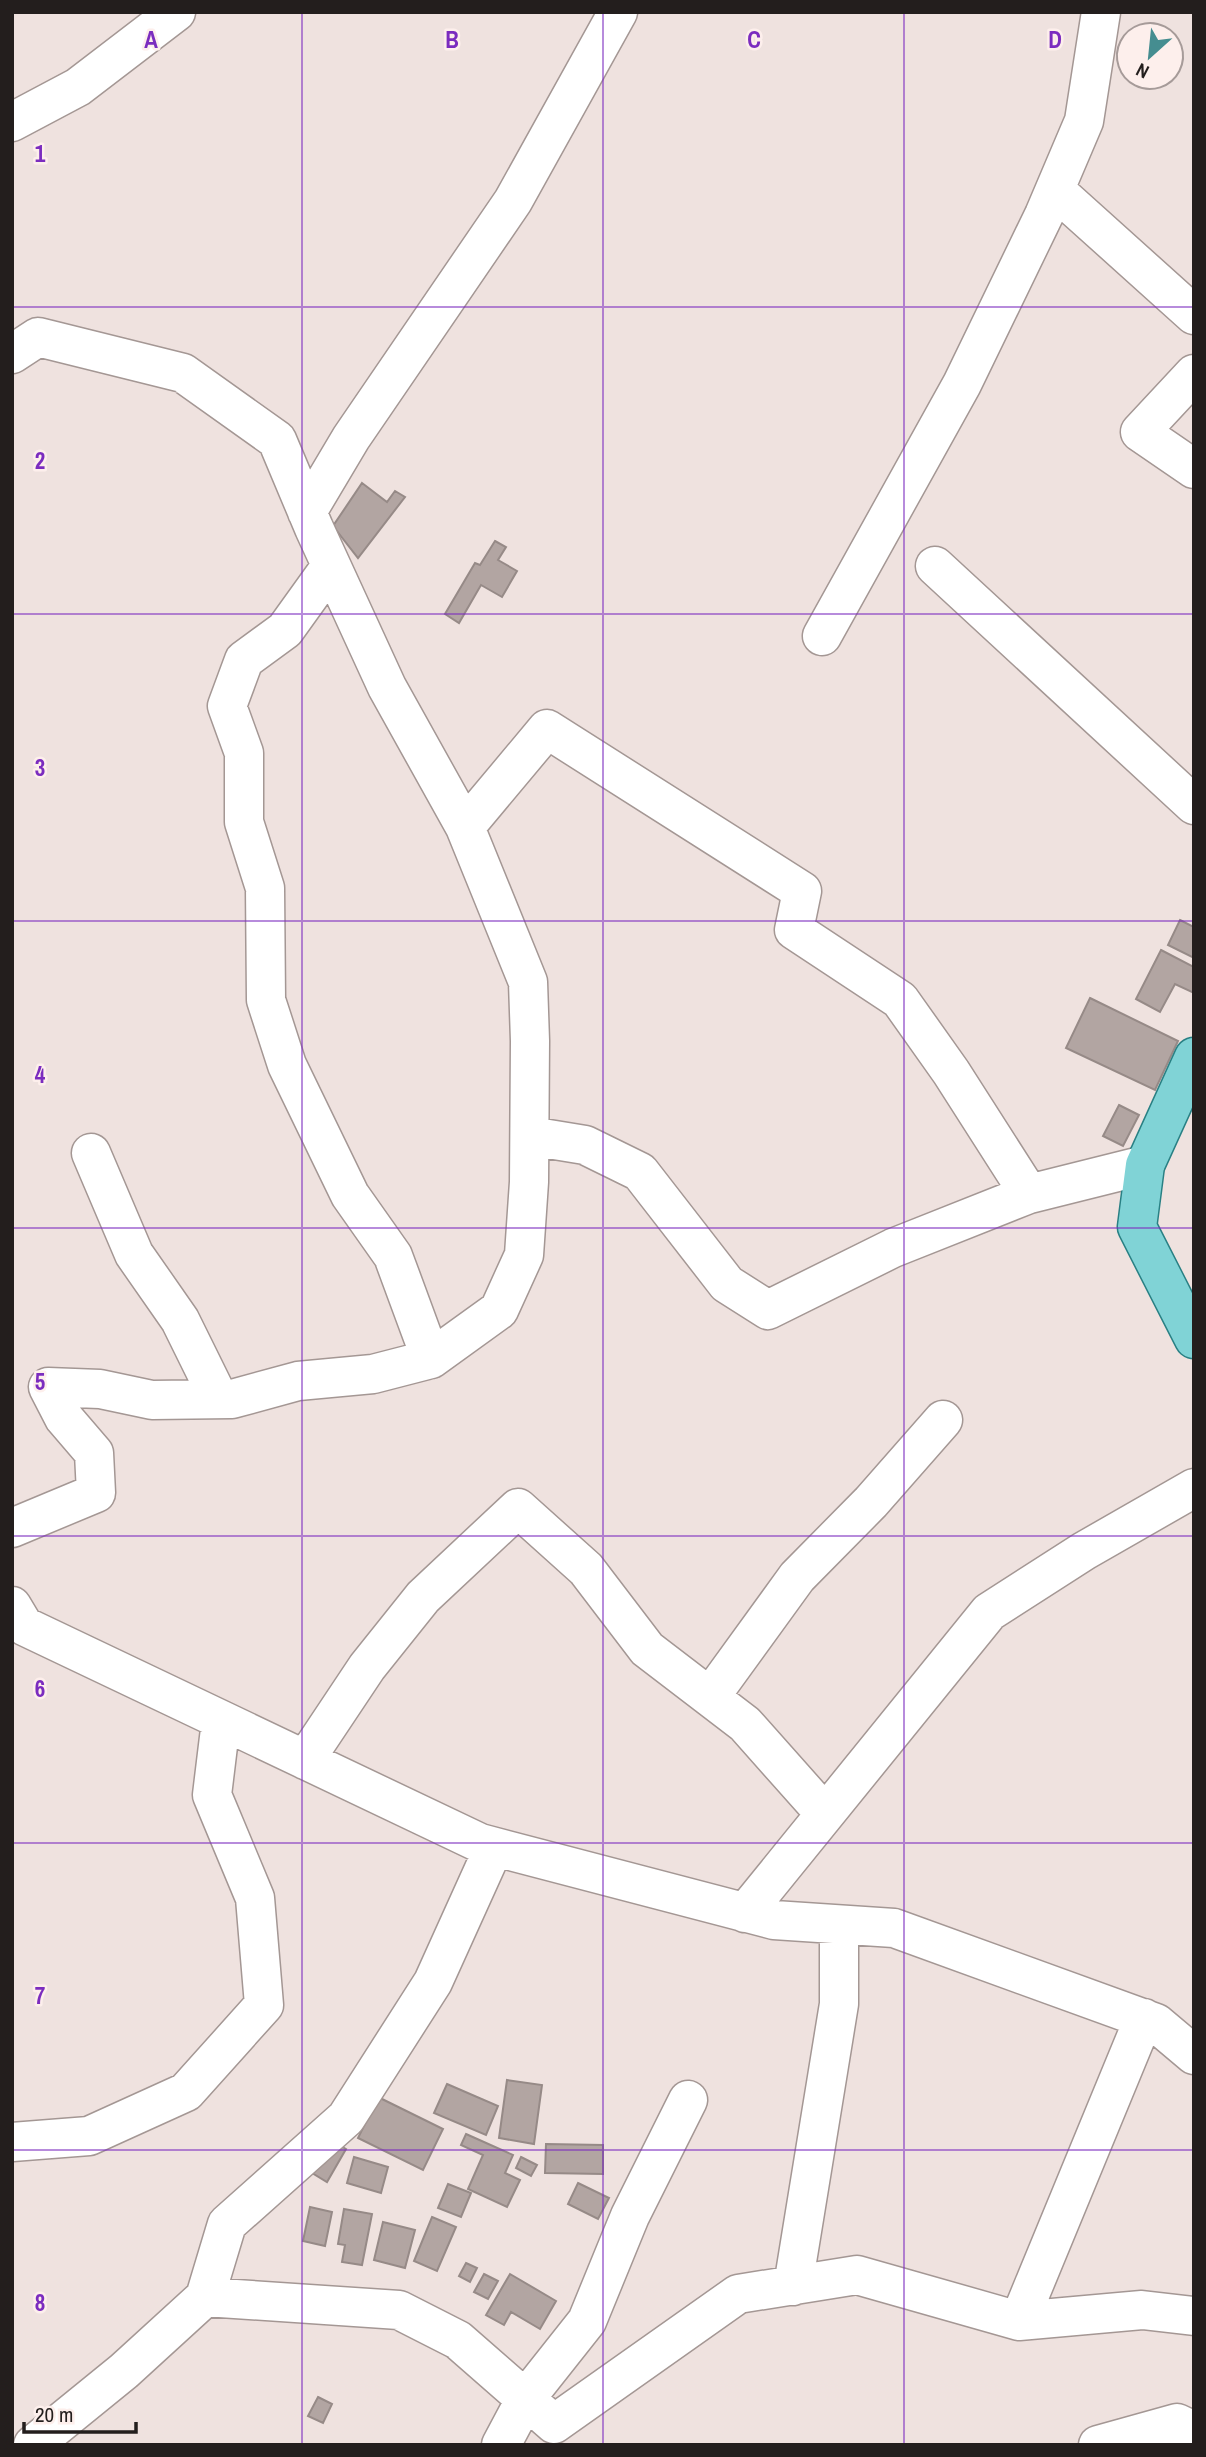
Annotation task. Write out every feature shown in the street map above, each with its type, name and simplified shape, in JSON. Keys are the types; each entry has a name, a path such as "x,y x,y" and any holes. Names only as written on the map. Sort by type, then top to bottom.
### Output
{"main road":[{"path":"1194,1057 1145,1166 1137,1227 1194,1339"}],"street":[{"path":"12,122 78,87 176,12"},
{"path":"307,512 351,438 513,201 618,12"},
{"path":"822,636 961,384 1055,190 1084,121 1101,12"},
{"path":"1055,190 1194,315"},
{"path":"12,354 38,337 183,373 277,440 387,687 465,827 528,982 530,1136 524,1255 499,1310 431,1359 373,1374 298,1381 232,1399 152,1400 100,1389 48,1387 64,1418 94,1453 96,1493 12,1528"},
{"path":"1194,374 1140,432 1194,468"},
{"path":"331,566 285,630 244,660 227,706 244,753 244,822 265,888 266,1000 287,1065 350,1195 393,1256 431,1359"},
{"path":"934,566 1194,805"},
{"path":"465,827 547,729 756,861 802,891 793,930 900,1000 951,1072 1029,1194"},
{"path":"530,1136 585,1145 640,1172 727,1284 768,1310 892,1248 1029,1194 1145,1166"},
{"path":"91,1153 134,1254 180,1320 219,1399"},
{"path":"710,1697 797,1577 870,1502 943,1420"},
{"path":"745,1913 989,1612 1084,1551 1194,1488"},
{"path":"304,1760 368,1667 423,1597 517,1508 586,1569 648,1649 745,1724 825,1814"},
{"path":"12,1606 24,1626 221,1721 494,1847 774,1920 894,1928 1156,2023 1194,2055"},
{"path":"12,2142 89,2136 186,2092 264,2005 255,1898 212,1795 221,1721"},
{"path":"33,2445 124,2371 205,2297 227,2224 346,2118 433,1982 494,1847"},
{"path":"793,2286 839,2004 839,1924"},
{"path":"1019,2321 1143,2018"},
{"path":"501,2445 526,2398 587,2321 631,2216 688,2100"},
{"path":"205,2297 399,2310 458,2340 554,2424 738,2294 857,2275 1019,2321 1142,2310 1194,2316"},
{"path":"1098,2445 1177,2423 1194,2431"}],"building":[{"path":"362,483 387,502 395,491 405,497 358,558 333,526"},
{"path":"495,541 506,547 498,560 517,571 502,597 481,585 459,623 445,614 475,563 480,565"},
{"path":"1180,920 1194,927 1194,958 1168,945"},
{"path":"1161,950 1194,967 1194,993 1175,984 1160,1012 1136,999"},
{"path":"1090,998 1178,1041 1155,1090 1066,1048"},
{"path":"1119,1105 1139,1115 1123,1146 1103,1136"},
{"path":"507,2080 542,2085 534,2144 499,2138"},
{"path":"447,2084 498,2106 486,2135 434,2113"},
{"path":"378,2097 443,2129 423,2170 358,2138"},
{"path":"466,2134 513,2155 505,2173 520,2180 507,2207 468,2189 483,2155 461,2145"},
{"path":"331,2140 346,2149 327,2182 312,2173"},
{"path":"546,2144 603,2145 603,2174 545,2173"},
{"path":"354,2157 388,2167 381,2193 347,2183"},
{"path":"521,2157 537,2165 531,2176 516,2168"},
{"path":"578,2183 609,2198 598,2219 568,2204"},
{"path":"448,2184 471,2193 461,2217 438,2208"},
{"path":"310,2207 332,2212 325,2246 303,2241"},
{"path":"344,2209 372,2214 362,2265 342,2262 345,2245 338,2244"},
{"path":"432,2217 456,2227 437,2271 414,2261"},
{"path":"383,2222 415,2230 405,2268 374,2260"},
{"path":"466,2263 477,2268 470,2282 459,2276"},
{"path":"484,2274 498,2281 488,2299 474,2292"},
{"path":"510,2274 556,2301 540,2329 511,2312 504,2325 486,2315"},
{"path":"318,2397 332,2404 323,2423 308,2416"}]}
